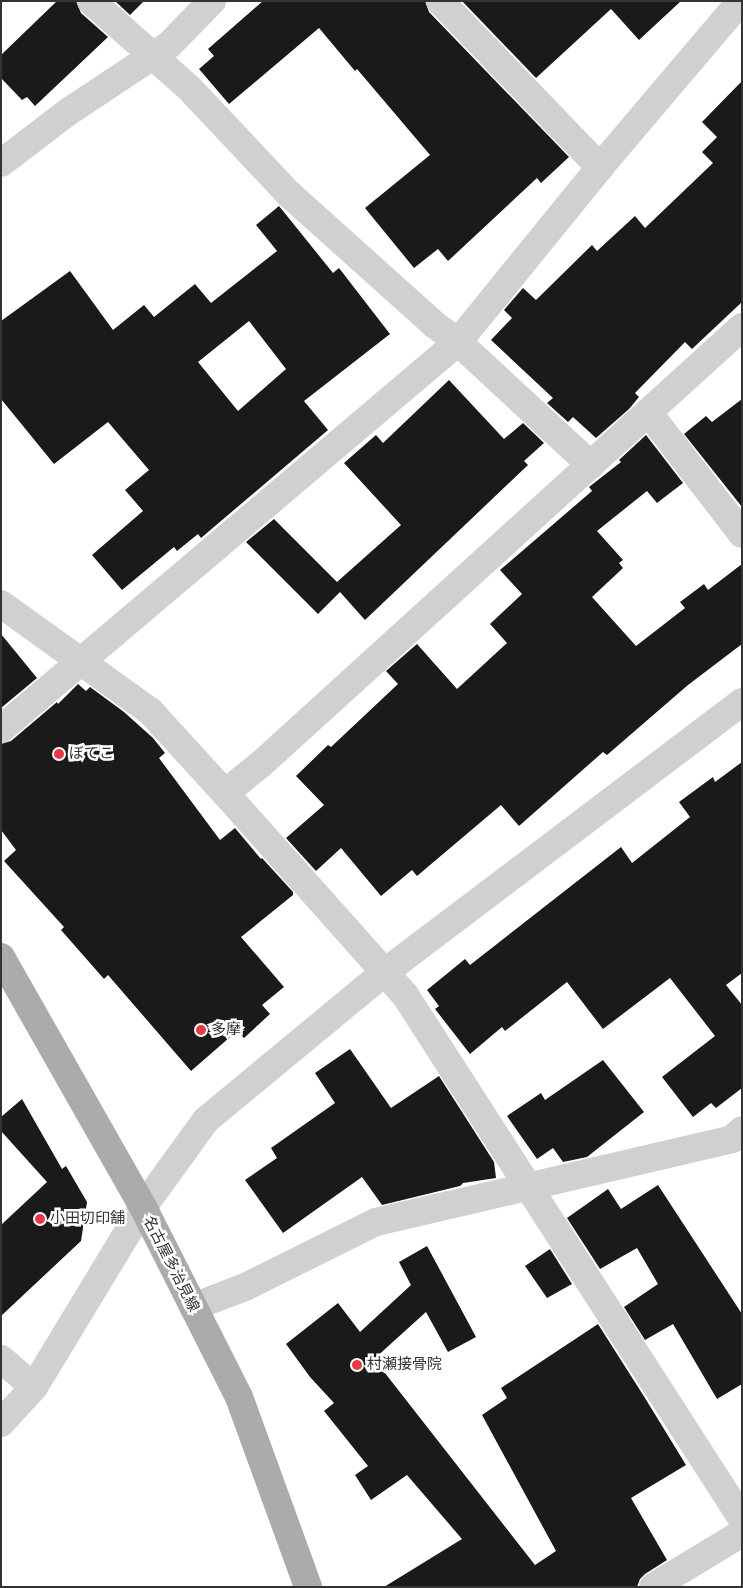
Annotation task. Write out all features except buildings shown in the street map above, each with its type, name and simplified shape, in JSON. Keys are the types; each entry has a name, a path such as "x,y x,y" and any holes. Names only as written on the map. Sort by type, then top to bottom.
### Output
{"main road":[{"name":"名古屋多治見線","path":"1,957 143,1207 239,1397 308,1587"}],"street":[{"path":"91,1 190,89 289,194 435,325 458,342 590,465"},
{"path":"1,163 68,112 169,45 212,1"},
{"path":"440,1 600,167"},
{"path":"1,729 458,342 600,167 741,1"},
{"path":"226,793 742,327"},
{"path":"648,412 742,534"},
{"path":"1,604 150,712 226,793 405,995 742,1519"},
{"path":"1,1423 34,1387 143,1207 206,1120 385,972 742,702"},
{"path":"193,1307 245,1286 376,1222 739,1135"},
{"path":"1,1358 34,1387"},
{"path":"654,1587 742,1533"}],"place":[{"name":"ぼてこ","path":"59,754"},
{"name":"多摩","path":"201,1030"},
{"name":"小田切印舗","path":"40,1219"},
{"name":"村瀬接骨院","path":"357,1365"}]}
